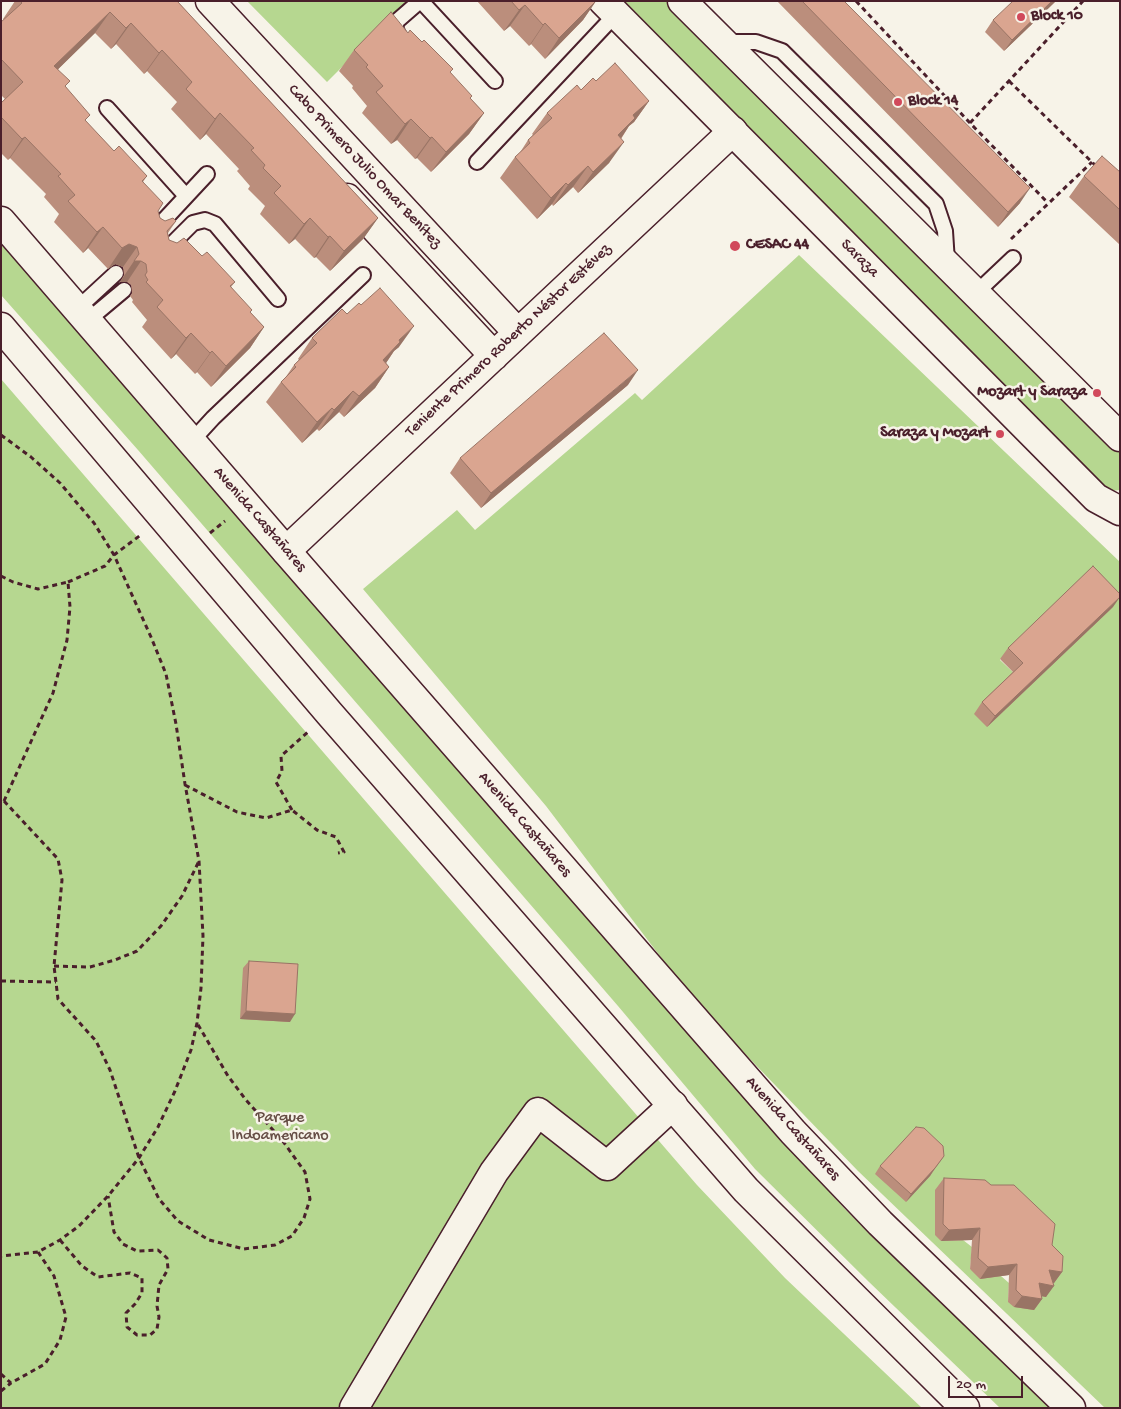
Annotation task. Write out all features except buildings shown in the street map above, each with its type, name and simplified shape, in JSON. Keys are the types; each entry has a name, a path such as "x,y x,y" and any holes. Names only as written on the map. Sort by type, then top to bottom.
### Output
{"street":[{"name":"Cabo Primero Julio Omar Benítez","path":"210,1 518,333"},
{"path":"682,1 1120,437"},
{"name":"Saraza","path":"610,8 1096,498 1120,511"},
{"name":"Teniente Primero Roberto Néstor Estévez","path":"286,551 733,131"},
{"name":"Cabo Primero Julio Omar Benítez","path":"332,182 494,356"},
{"name":"Avenida Castañares","path":"1,221 244,504 793,1132 880,1223 1071,1408"},
{"path":"1,326 329,713 746,1190 965,1408"},
{"path":"354,1408 494,1172 538,1112 607,1166 672,1105"}],"lane":[{"path":"410,48 398,35 395,28 397,21 420,1 495,81"},
{"path":"477,162 610,8"},
{"path":"722,42 756,42 782,50 936,204 945,231 947,265"},
{"path":"107,108 186,196"},
{"path":"152,233 207,174"},
{"path":"161,255 193,223 205,220 215,224 278,299"},
{"path":"976,293 1013,258"},
{"path":"82,315 116,274"},
{"path":"191,442 213,418 363,275"},
{"path":"82,315 124,290"}],"path":[{"path":"856,1 1048,203"},
{"path":"970,123 1083,1"},
{"path":"1009,81 1099,169"},
{"path":"1007,243 1092,162"},
{"path":"1,435 32,457 60,483 94,523 114,555 166,674 199,861 204,936 197,1022 191,1050 158,1127 139,1158 108,1196 78,1226 60,1240 38,1252 1,1256"},
{"path":"191,550 244,504"},
{"path":"1,576 13,582 38,588 68,582 105,566 114,555 163,518"},
{"path":"68,582 70,607 67,640 53,692 3,802 58,859 62,880 54,966 58,999 96,1041 110,1070 139,1158 159,1199 178,1221 209,1240 244,1249 274,1245 292,1236 304,1218 310,1199 305,1172 282,1140 246,1100 228,1076 197,1022"},
{"path":"329,713 281,756 282,771 276,782 292,810 318,830 336,837 344,852 338,853"},
{"path":"185,784 237,812 266,818 292,810"},
{"path":"54,966 90,967 137,952 161,926 182,896 199,861"},
{"path":"1,982 56,982"},
{"path":"60,1240 82,1266 98,1276 130,1273 142,1278 142,1293 126,1313 127,1327 137,1335 150,1335 158,1329 159,1317 157,1306 159,1285 168,1269 167,1258 158,1250 137,1251 123,1244 114,1232 108,1196"},
{"path":"1,1391 11,1383 45,1364 60,1340 66,1317 54,1276 38,1252"},
{"path":"1,1374 11,1383"}],"green space":[{"path":"247,1 408,1 327,82"},
{"path":"621,1 671,1 1120,452 1120,490 1110,491 1099,486"},
{"path":"1,234 745,1097 845,1209 1052,1408 1000,1408 755,1169 618,1006 138,450 1,295"},
{"path":"799,255 1120,562 1120,1408 1105,1408 858,1171 694,1001 546,806 363,589 457,510 475,530 635,393 642,400","holes":["1113,607 1015,674 1000,660 1000,659","935,1215 1041,1282 1008,1302 1009,1283 1001,1276 970,1269 972,1247 963,1240 941,1241"]},
{"name":"Parque Indoamericano","path":"1,379 697,1185 785,1278 922,1408 1,1408"}],"place":[{"name":"Block 10","path":"1021,17"},
{"name":"Block 14","path":"898,102"},
{"name":"CESAC 44","path":"735,246"},
{"name":"Mozart y Saraza","path":"1097,393"},
{"name":"Saraza y Mozart","path":"1000,434"}]}
